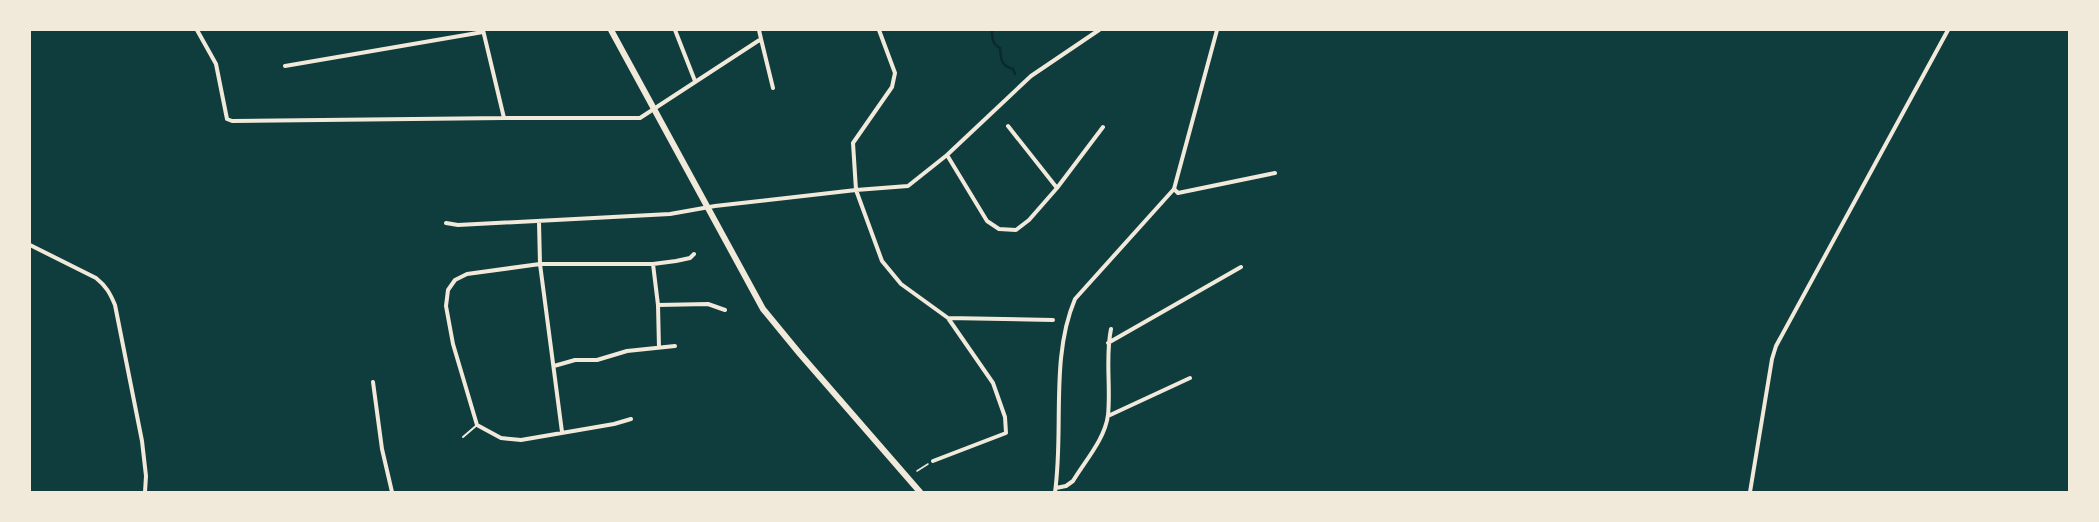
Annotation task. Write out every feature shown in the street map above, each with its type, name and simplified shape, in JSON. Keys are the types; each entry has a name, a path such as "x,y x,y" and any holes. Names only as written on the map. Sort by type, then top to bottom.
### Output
{"main road":[{"path":"611,30 763,309 777,328 920,492"}],"street":[{"path":"197,30 216,64 227,119 232,121 640,118 761,39"},
{"path":"675,30 695,81"},
{"path":"759,30 774,88"},
{"path":"879,30 895,73 892,87 853,143 856,190 882,261 902,284 948,318 993,383 1005,417 1006,433 933,461"},
{"path":"446,223 458,225 540,222 670,214 707,208 856,190 908,186 947,155 1030,76 1099,30"},
{"path":"1112,329 1108,343 1108,416 1103,433 1073,481 1066,486 1055,490 1062,349 1068,315 1074,299 1174,189 1217,30"},
{"path":"1750,492 1772,359 1776,346 1948,30"},
{"path":"285,66 483,31 504,118"},
{"path":"1008,126 1057,188"},
{"path":"947,155 987,221 999,229 1016,230 1029,220 1057,188 1103,127"},
{"path":"1174,189 1178,193 1275,173"},
{"path":"540,222 540,264 562,432"},
{"path":"30,245 96,278 105,284 110,293 115,305 142,441 146,476 145,492"},
{"path":"632,419 614,424 521,440 501,438 477,425 453,344 446,306 448,290 455,280 467,274 540,264 653,264 676,262 690,258 694,254"},
{"path":"653,264 658,305 658,348"},
{"path":"1108,343 1241,267"},
{"path":"658,305 708,304 726,310"},
{"path":"948,318 1053,320"},
{"path":"554,366 575,360 597,360 627,351 675,346"},
{"path":"1108,416 1190,378"},
{"path":"373,382 382,450 392,492"}],"lane":[{"path":"463,437 477,425"}],"path":[{"path":"917,471 933,461"}],"waterway":[{"path":"992,30 995,45 1000,48 1002,62 1006,66 1013,69 1015,74"}]}
